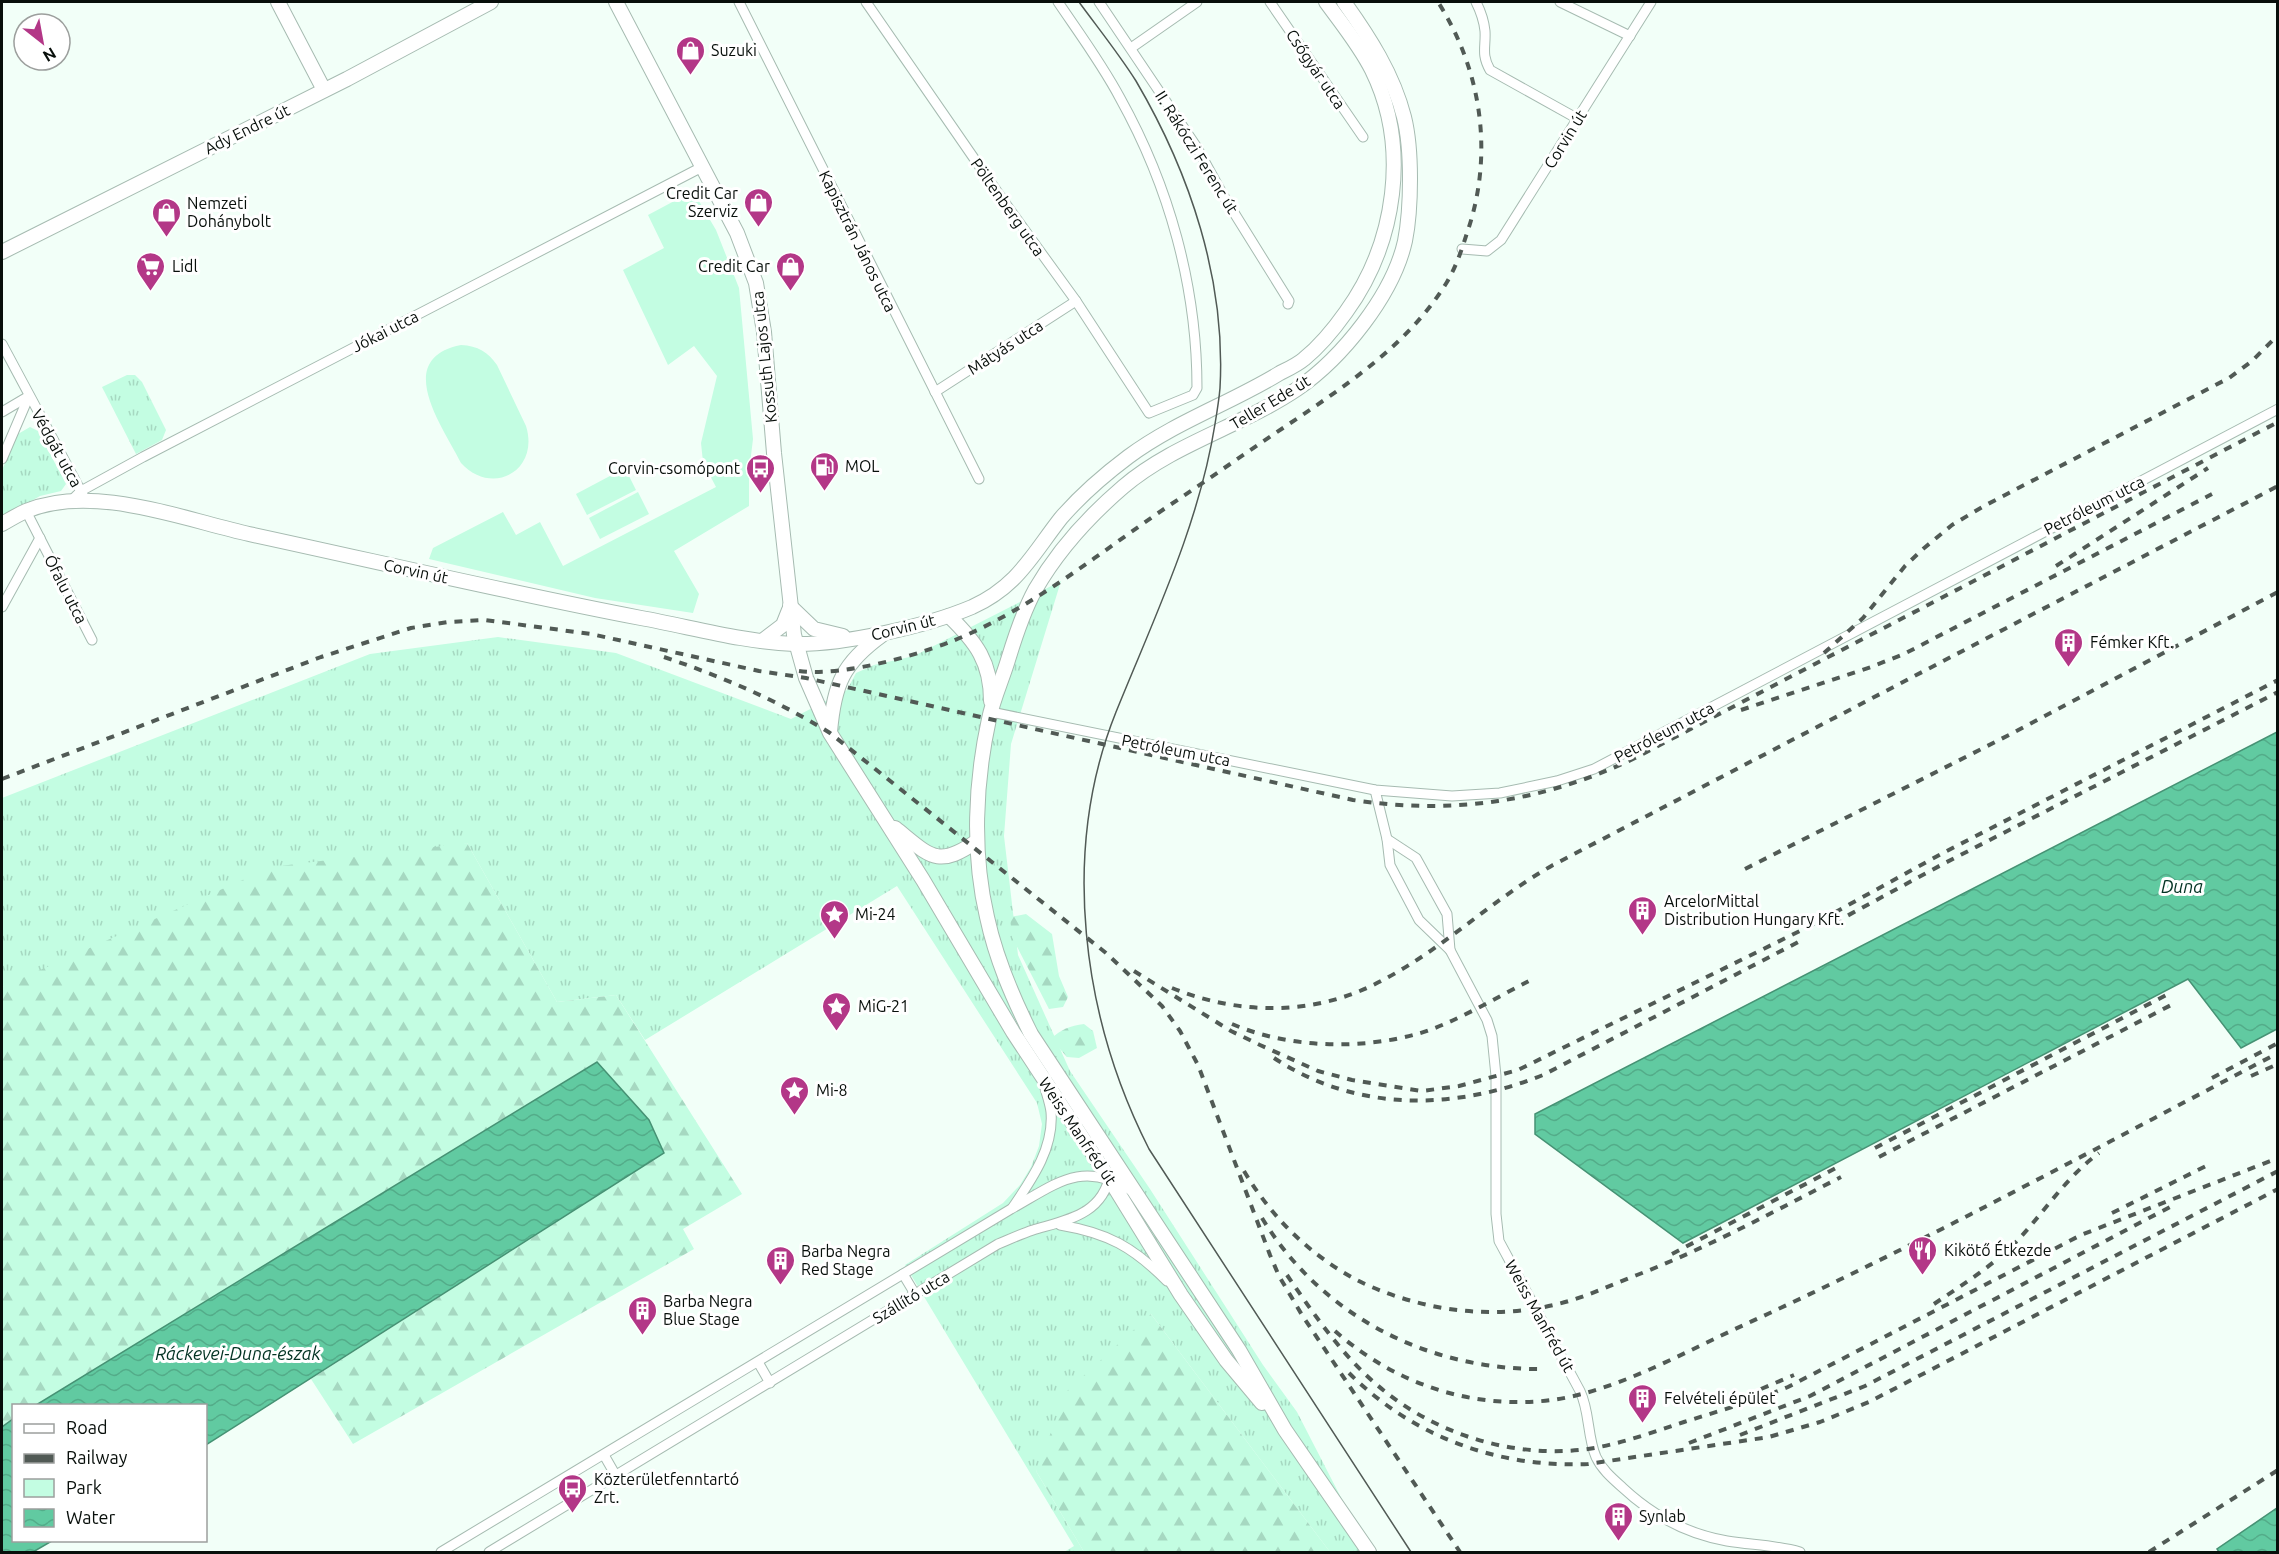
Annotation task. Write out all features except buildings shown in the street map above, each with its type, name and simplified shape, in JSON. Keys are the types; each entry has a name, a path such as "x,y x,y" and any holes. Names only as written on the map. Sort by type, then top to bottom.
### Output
{"main road":[{"path":"278,2 324,90"},
{"name":"Ady Endre út","path":"2,252 324,90 491,2"},
{"name":"Kossuth Lajos utca","path":"616,2 737,232 756,284 764,332 790,606 796,644 804,672"},
{"name":"Teller Ede út","path":"950,616 975,606 1005,588 1031,561 1063,517 1095,484 1143,446 1263,384 1304,359 1333,331 1354,301 1373,268 1392,199 1394,153 1388,118 1371,67 1326,2"},
{"name":"Teller Ede út","path":"991,712 1028,603 1060,553 1091,515 1127,483 1176,452 1273,404 1322,370 1350,342 1387,287 1404,243 1410,189 1410,153 1404,117 1391,77 1371,40 1344,2"},
{"name":"Védgát utca","path":"2,524 26,511 79,497"},
{"name":"Corvin út","path":"79,497 112,501 567,604 762,641 796,644 857,638 950,616"},
{"path":"804,672 785,652 762,641 783,625 790,606 814,629 857,638"},
{"path":"950,616 968,634 987,666 991,684 991,712"},
{"path":"830,733 837,685 854,657 886,632"},
{"name":"Weiss Manfréd út","path":"804,672 830,733 887,821 1043,1079 1109,1178 1181,1295 1226,1360 1284,1430 1369,1552"},
{"name":"Weiss Manfréd út","path":"991,712 982,761 977,808 977,841 986,916 1009,989 1031,1034 1239,1350 1284,1430"},
{"name":"Weiss Manfréd út","path":"887,821 919,847 942,858 952,857 977,841"}],"street":[{"name":"Kapisztrán János utca","path":"739,2 979,479"},
{"name":"Pöltenberg utca","path":"866,2 999,196 1076,301 1149,414 1193,395 1197,387 1194,322 1186,276 1167,202 1155,168 1102,67 1058,2"},
{"name":"II. Rákóczi Ferenc út","path":"1099,2 1196,146 1223,195 1289,301 1288,304"},
{"path":"1131,48 1197,2"},
{"name":"Csőgyár utca","path":"1270,2 1363,137"},
{"path":"1476,2 1485,31 1483,50 1485,61 1490,70 1578,119"},
{"path":"1560,2 1630,36"},
{"name":"Corvin út","path":"1462,249 1487,251 1501,240 1652,2"},
{"name":"Jókai utca","path":"79,497 328,360 597,224 702,167"},
{"name":"Mátyás utca","path":"935,392 1076,301"},
{"name":"Védgát utca","path":"2,344 79,497"},
{"path":"2,411 29,396"},
{"name":"Védgát utca","path":"2,459 29,396"},
{"name":"Petróleum utca","path":"991,712 1375,790 1452,796 1500,793 1557,780 1594,769 2277,409"},
{"name":"Ófalu utca","path":"26,511 92,640"},
{"path":"2,607 39,538"},
{"name":"Weiss Manfréd út","path":"1375,790 1387,839 1390,865 1419,920 1450,950 1487,1020 1492,1036 1496,1076 1496,1214 1499,1241 1581,1391 1597,1459 1605,1471 1642,1505 1675,1525 1714,1538 1800,1552"},
{"name":"Weiss Manfréd út","path":"1387,839 1416,858 1447,914 1450,950"},
{"name":"Szállító utca","path":"1011,1209 1033,1178 1050,1137 1051,1110 1043,1079"},
{"path":"1109,1152 1109,1178 1139,1196"},
{"name":"Szállító utca","path":"441,1552 1011,1209 1067,1178 1088,1175 1109,1178 1102,1198 1083,1215 1033,1230 999,1244 489,1552"},
{"name":"Szállító utca","path":"1058,1224 1087,1229 1117,1240 1157,1271 1181,1295"},
{"path":"903,1274 915,1294"},
{"path":"758,1362 770,1383"},
{"path":"604,1455 616,1476"}],"green space":[{"path":"693,191 716,230 739,288 753,439 749,472 749,506 674,551 699,594 693,613 595,598 429,559 433,548 503,512 516,535 540,522 563,566 716,487 703,462 701,443 717,376 694,346 668,365 623,270 664,248 648,215"},
{"path":"461,345 477,348 494,360 526,426 528,442 526,456 520,466 510,474 499,478 486,478 473,473 461,463 428,396 426,379 429,364 440,353"},
{"path":"127,375 135,375 142,382 166,430 162,440 136,454 102,387"},
{"path":"30,427 38,431 66,484 61,491 40,496 2,518 2,470 18,434"},
{"path":"625,468 636,490 587,515 576,494"},
{"path":"638,492 649,514 600,539 589,518"},
{"path":"1061,581 1011,744 1004,836 1018,955 1070,1071 1150,1189 1263,1365 1297,1412 1369,1552 1330,1552 1151,1314 1036,1471 1084,1552 1064,1552 1074,1546 905,1265 1003,1203 1020,1185 1031,1167 1039,1146 1042,1124 1037,1103 897,886 645,1040 616,995 557,1002 467,843 2,987 2,798 370,654 498,637 616,653 791,719 847,690 856,673 874,665 914,656"},
{"path":"467,843 557,1002 616,995 742,1194 683,1229 694,1249 353,1444 311,1379 664,1153 649,1120 596,1062 38,1404 12,1404 12,1420 2,1427 2,987 272,867"},
{"path":"1026,914 1052,934 1059,976 1068,997 1063,1007 1049,1009 1012,937 1010,917"},
{"path":"1084,1024 1093,1031 1097,1048 1079,1058 1067,1057 1051,1039 1066,1028"},
{"path":"1151,1314 1330,1552 1084,1552 1036,1471 1067,1391"}],"water":[{"name":"Duna","path":"2277,732 2277,1029 2241,1048 2188,979 1683,1243 1535,1134 1535,1114"},
{"name":"Ráckevei-Duna-észak","path":"597,1062 649,1120 664,1153 207,1444 207,1404 38,1404"},
{"path":"12,1420 12,1542 50,1542 33,1552 2,1552 2,1427"},
{"path":"2277,1508 2277,1552 2219,1552 2217,1549"}],"tram line":[{"path":"1079,2 1136,81 1173,153 1188,190 1210,268 1217,307 1220,348 1218,406 1208,462 1198,498 1174,571 1116,712 1099,766 1088,821 1084,877 1086,933 1094,990 1108,1045 1126,1098 1149,1149 1411,1552"}],"railway":[{"path":"799,671 839,670 886,662 953,641 1022,606 1333,394 1376,361 1415,325 1447,282 1456,264 1475,204 1480,174 1479,114 1474,85 1465,56 1438,2"},
{"path":"1824,653 1863,618 1905,566 1952,525 2229,378 2252,361 2278,335"},
{"path":"2,779 321,657 411,628 448,622 485,620 591,634 759,671 806,678 1353,800 1427,806 1497,801 1532,795 1566,785 1635,758 2278,422"},
{"path":"2056,566 2208,468"},
{"path":"1172,988 1225,1004 1279,1008 1305,1006 1358,992 1383,980 1427,953 1531,878 1553,865 2278,486"},
{"path":"1741,710 1904,654 2212,494"},
{"path":"1745,869 2009,735 2278,592"},
{"path":"664,657 749,690 830,733 1106,953 1162,1006 1180,1031 1198,1065 1279,1276 1302,1315 1460,1552"},
{"path":"1134,971 1231,1031 1318,1071 1352,1080 1422,1091 1459,1086 1518,1070 1812,925 1941,854 2278,680"},
{"path":"1834,923 1943,864 2278,692"},
{"path":"1274,1058 1305,1076 1371,1097 1440,1100 1475,1095 1509,1087 1543,1075 1804,939"},
{"path":"1232,1024 1276,1038 1300,1042 1372,1043 1431,1030 1529,981"},
{"path":"1875,1148 2170,993"},
{"path":"1879,1157 2175,1003"},
{"path":"2212,1078 2278,1043"},
{"path":"1335,1331 1358,1350 1383,1366 1409,1379 1464,1397 1522,1402 1552,1400 1602,1388 1676,1358 1881,1260 2278,1053"},
{"path":"2251,1076 2278,1064"},
{"path":"1934,1304 2006,1252 2076,1173 2099,1153"},
{"path":"1287,1275 1317,1318 1351,1360 1398,1402 1423,1417 1475,1439 1503,1446 1531,1450 1588,1449 1637,1437 1788,1387 2081,1235 2278,1158"},
{"path":"2112,1213 2208,1165"},
{"path":"1672,1254 1836,1168"},
{"path":"1244,1171 1255,1189 1282,1222 1312,1251 1347,1274 1365,1284 1414,1302 1466,1311 1491,1312 1543,1307 1595,1292 1714,1241 1841,1177"},
{"path":"1740,1435 1865,1386 2278,1171"},
{"path":"1349,1373 1401,1415 1429,1431 1490,1454 1522,1460 1555,1464 1588,1464 1769,1437 1820,1422 1869,1402 2278,1189"},
{"path":"1689,1443 1810,1396 2170,1207"},
{"path":"1262,1218 1287,1253 1315,1284 1348,1310 1383,1331 1421,1348 1461,1360 1502,1367 1545,1369"},
{"path":"1761,1389 1794,1375"},
{"path":"2149,1552 2278,1470"}],"place":[{"name":"Suzuki","path":"690,76"},
{"name":"Credit Car Szerviz","path":"759,228"},
{"name":"Nemzeti Dohánybolt","path":"166,238"},
{"name":"Lidl","path":"151,292"},
{"name":"Credit Car","path":"791,292"},
{"name":"MOL","path":"824,492"},
{"name":"Corvin-csomópont","path":"761,494"},
{"name":"Fémker Kft.","path":"2069,668"},
{"name":"ArcelorMittal Distribution Hungary Kft.","path":"1643,936"},
{"name":"Mi-24","path":"834,940"},
{"name":"MiG-21","path":"837,1032"},
{"name":"Mi-8","path":"795,1116"},
{"name":"Kikötő Étkezde","path":"1923,1276"},
{"name":"Barba Negra Red Stage","path":"780,1286"},
{"name":"Barba Negra Blue Stage","path":"642,1336"},
{"name":"Felvételi épület","path":"1643,1424"},
{"name":"Közterületfenntartó Zrt.","path":"573,1514"},
{"name":"Synlab","path":"1618,1542"}]}
